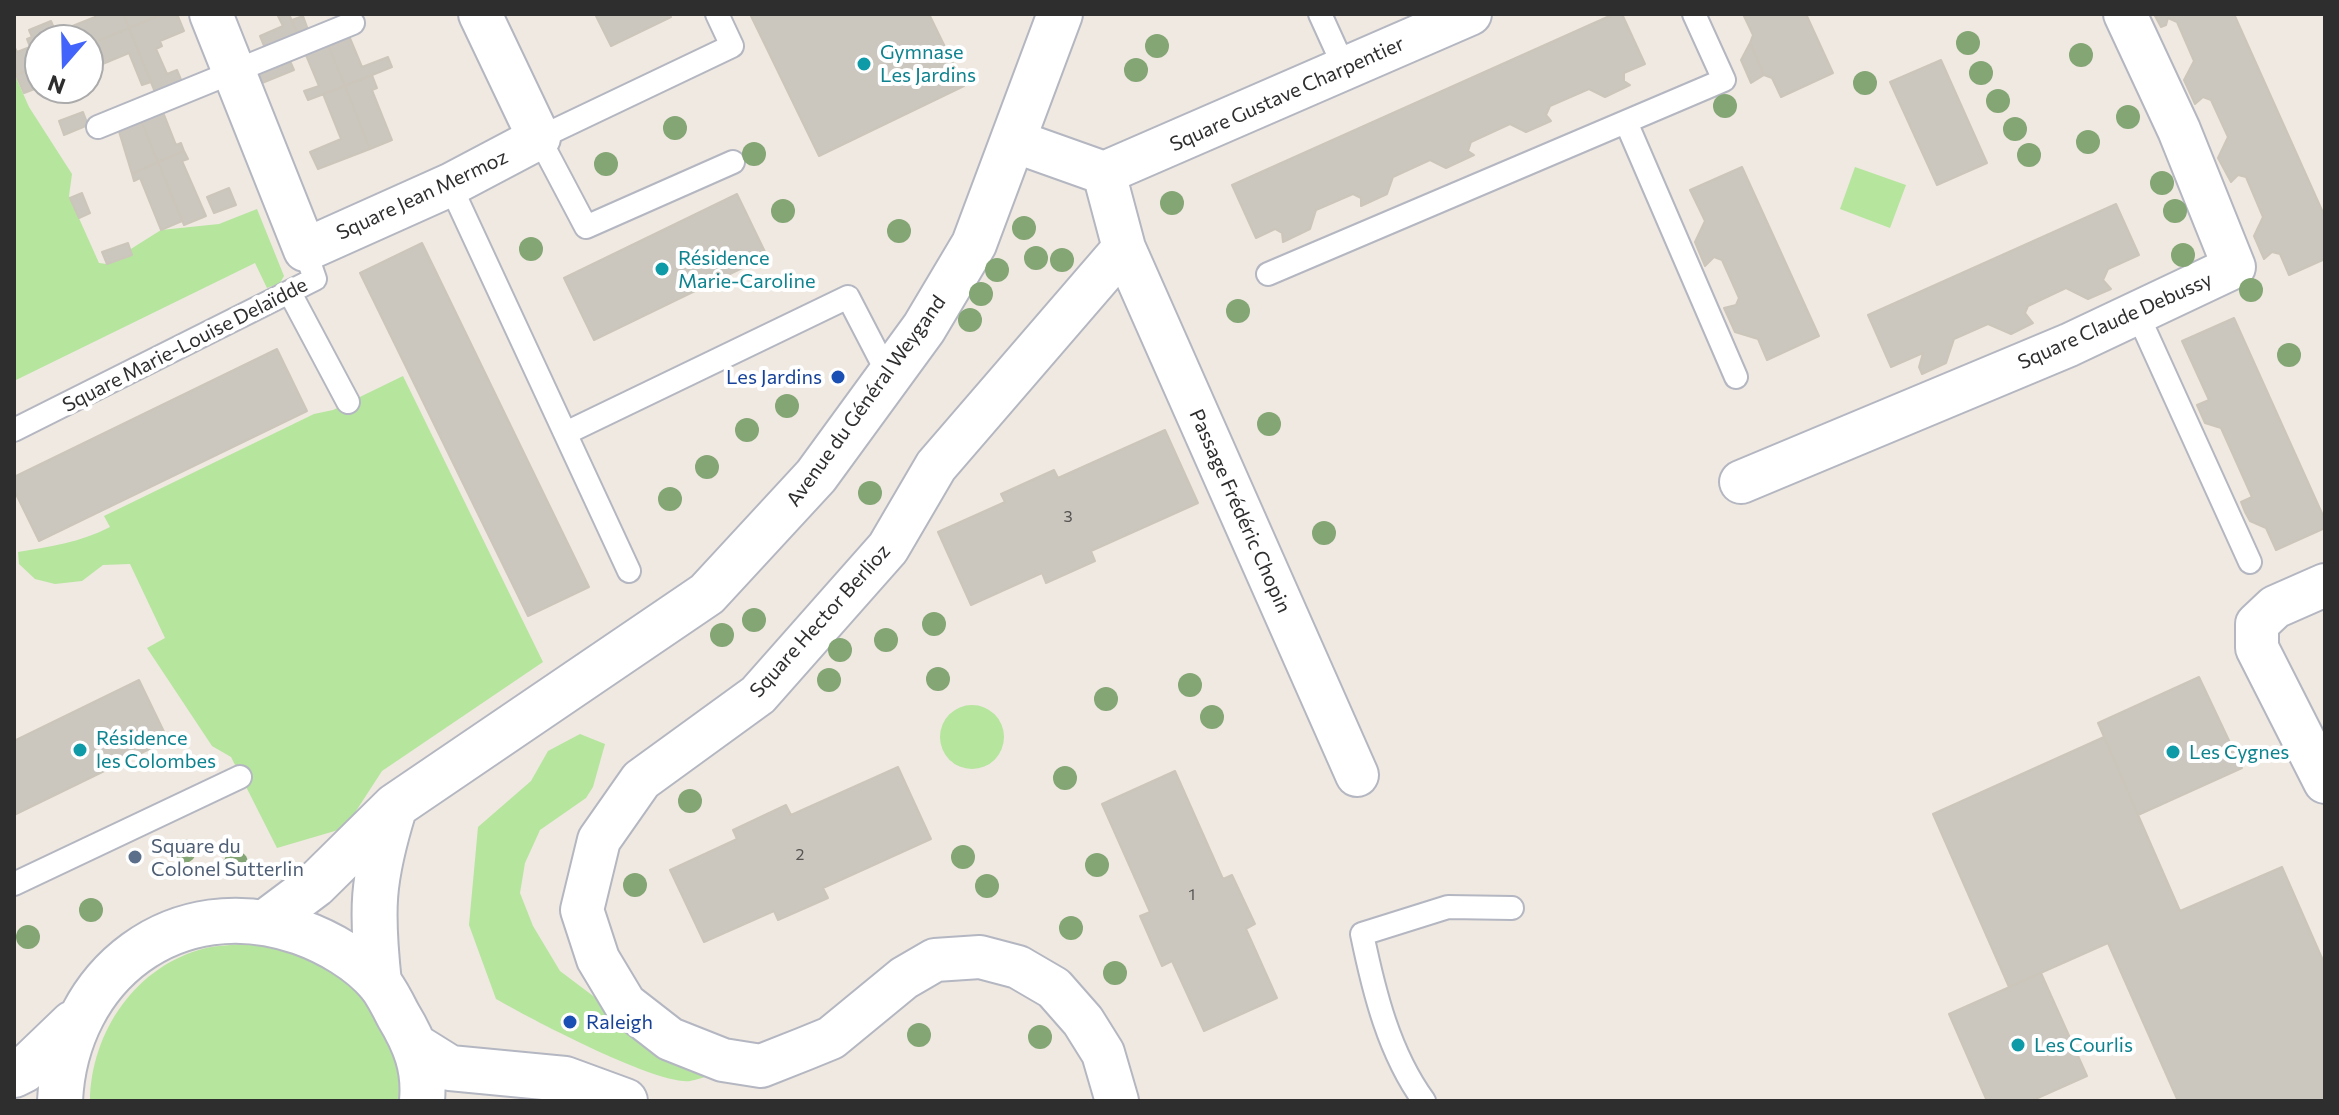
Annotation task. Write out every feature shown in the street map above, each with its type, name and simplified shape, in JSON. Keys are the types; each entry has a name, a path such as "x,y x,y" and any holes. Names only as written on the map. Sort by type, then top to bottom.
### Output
{"street":[{"name":"Square Marie-Louise Delaïdde","path":"211,14 305,250"},
{"path":"480,14 539,138"},
{"name":"Avenue du Général Weygand","path":"267,921 315,885 395,806 707,594 816,476 924,328 974,244 1060,14"},
{"name":"Square Gustave Charpentier","path":"1104,173 1470,14"},
{"name":"Square Claude Debussy","path":"1741,482 2137,313 2234,267 2179,130 2125,14"},
{"name":"Square Jean Mermoz","path":"305,250 450,185 539,138"},
{"path":"1014,141 1104,173"},
{"name":"Passage Frédéric Chopin","path":"1104,173 1124,248 1357,775"},
{"name":"Square Hector Berlioz","path":"1117,1101 1103,1053 1083,1021 1054,988 1018,967 980,957 935,960 904,978 831,1038 804,1049 761,1066 723,1060 670,1039 625,1004 598,959 582,910 599,840 641,780 758,695 888,548 936,466 1124,248"},
{"path":"2325,585 2275,607 2257,624 2257,648 2325,782"},
{"path":"379,983 372,919 377,864 395,806"},
{"path":"60,1101 62,1067 78,1019 95,992 129,957 171,933 218,921 267,921 329,942 379,983 418,1048 422,1101"},
{"path":"14,1075 24,1070 78,1019"},
{"path":"418,1048 450,1068 565,1079 625,1101"}],"lane":[{"path":"717,14 732,46 539,138 586,227 733,162"},
{"path":"1320,14 1345,69"},
{"path":"1268,274 1724,80 1694,14"},
{"path":"98,127 353,23"},
{"path":"1626,122 1736,377"},
{"path":"450,185 629,571"},
{"name":"Square Marie-Louise Delaïdde","path":"14,430 315,279 305,250"},
{"path":"290,293 348,402"},
{"path":"566,433 848,297 889,376"},
{"path":"2137,313 2250,562"},
{"path":"14,884 240,777"},
{"path":"1424,1101 1401,1063 1374,990 1362,934 1448,907 1512,908"}],"green space":[{"path":"14,73 24,96 24,104 28,104 72,174 69,196 99,263 107,264 161,230 219,224 257,209 284,276 280,283 267,288 255,263 14,381"},
{"path":"1855,167 1906,185 1890,228 1840,209"},
{"path":"403,376 543,662 382,771 345,828 277,848 231,757 212,746 147,648 165,638 130,564 103,565 82,581 55,584 35,579 19,564 18,552 88,537 110,527 104,516 314,414 333,410"},
{"path":"966,705 978,705 995,714 1002,725 1002,749 995,760 978,769 966,769 954,764 945,755 940,743 940,731 945,719 954,710"},
{"path":"580,734 605,744 593,787 586,798 540,830 525,863 520,893 533,926 560,971 641,1032 726,1069 690,1081 650,1073 593,1049 496,999 469,925 478,827 531,781 548,751"},
{"path":"249,943 288,949 316,959 338,972 357,989 386,1029 401,1076 403,1101 90,1101 92,1075 99,1050 122,1005 139,986 158,969 181,957 206,948"}],"building":[{"path":"94,14 123,14 129,28 104,38 104,24 78,24 95,17"},
{"path":"123,14 163,14 129,28"},
{"path":"163,14 177,14 184,31 160,41 162,46 156,49 167,74 177,70 184,87 157,97 129,28"},
{"path":"277,14 289,14 300,40 267,53 260,36 283,26"},
{"path":"595,14 670,14 671,17 611,46"},
{"name":"Gymnase Les Jardins","path":"750,14 929,14 964,86 819,156"},
{"path":"1614,14 1622,14 1645,64 1624,73 1624,81 1630,85 1605,97 1589,89 1550,106 1546,115 1551,121 1526,132 1510,124 1471,142 1468,151 1474,155 1446,168 1430,160 1393,177 1387,194 1361,206 1361,198 1353,194 1316,210 1310,229 1283,242 1282,233 1275,229 1256,238 1232,185"},
{"path":"1743,14 1806,14 1833,73 1781,97 1772,78 1764,75 1750,43 1753,35"},
{"path":"2154,14 2234,14 2325,217 2325,259 2289,275 2280,254 2272,252 2264,259 2254,236 2263,217 2246,177 2238,175 2231,182 2218,158 2228,137 2211,100 2203,97 2195,104 2184,80 2194,61 2177,22 2168,18 2166,25 2161,27"},
{"path":"303,16 310,35 300,40 292,20"},
{"path":"129,28 151,82 142,85 129,53 104,63 104,38"},
{"path":"347,31 362,67 388,57 392,67 345,86 326,40"},
{"path":"326,40 345,86 308,100 304,91 319,86 306,55 290,61 294,70 262,83 257,68"},
{"path":"1750,43 1764,75 1751,83 1741,60"},
{"path":"14,46 17,52 24,49 24,72 16,75"},
{"path":"1941,60 1987,163 1937,185 1890,82"},
{"path":"24,72 24,93 16,75"},
{"path":"372,75 377,88 372,90 392,140 370,149 345,86"},
{"path":"345,86 370,149 318,169 310,152 341,139 323,94"},
{"path":"161,107 176,145 181,143 184,151 158,162 139,116"},
{"path":"83,112 88,125 64,135 59,121"},
{"path":"139,116 158,162 132,174 117,125"},
{"path":"184,151 188,159 182,161 206,216 184,225 158,162"},
{"path":"158,162 182,221 161,230 140,178 134,181 132,174"},
{"path":"1742,167 1819,336 1767,360 1758,339 1735,332 1724,308 1736,305 1739,298 1722,260 1714,257 1705,266 1695,242 1705,221 1690,190"},
{"path":"229,188 236,205 214,213 207,197"},
{"path":"82,193 90,213 79,218 70,198"},
{"name":"Résidence Marie-Caroline","path":"737,194 767,256 594,340 564,278"},
{"path":"2116,204 2139,255 2108,269 2103,280 2111,289 2088,299 2066,288 2028,306 2025,313 2033,323 2011,334 1988,324 1954,339 1946,363 1922,374 1919,367 1923,353 1891,367 1868,315"},
{"path":"128,243 132,255 107,264 102,252"},
{"path":"422,243 589,587 528,616 360,273"},
{"path":"2234,318 2325,520 2325,528 2276,550 2266,528 2250,521 2245,512 2241,502 2252,497 2221,428 2205,423 2197,405 2209,400 2182,341"},
{"path":"277,349 307,411 39,541 14,490 14,477"},
{"path":"1165,430 1198,503 1091,551 1095,561 1046,583 1042,573 971,605 938,532 1005,502 1001,494 1054,470 1058,478"},
{"name":"Les Cygnes","path":"2199,677 2242,768 2138,815 2098,723"},
{"name":"Résidence les Colombes","path":"139,680 168,740 14,815 14,741"},
{"path":"2104,737 2180,911 2282,867 2325,965 2325,1101 2178,1101 2108,943 2009,987 1933,814"},
{"path":"898,767 931,839 823,888 828,898 778,920 774,911 704,942 670,870 737,839 733,830 786,805 791,815"},
{"path":"1175,771 1223,879 1232,875 1255,924 1246,929 1277,998 1204,1031 1172,961 1162,966 1140,916 1150,912 1102,804"},
{"name":"Les Courlis","path":"2041,973 2087,1076 2031,1101 1987,1101 1949,1014"}],"place":[{"name":"Gymnase Les Jardins","path":"864,64"},
{"name":"Résidence Marie-Caroline","path":"662,269"},
{"name":"Les Jardins","path":"838,377"},
{"name":"Résidence les Colombes","path":"80,750"},
{"name":"Les Cygnes","path":"2173,752"},
{"name":"Square du Colonel Sutterlin","path":"135,857"},
{"name":"Raleigh","path":"570,1022"},
{"name":"Les Courlis","path":"2018,1045"}]}
